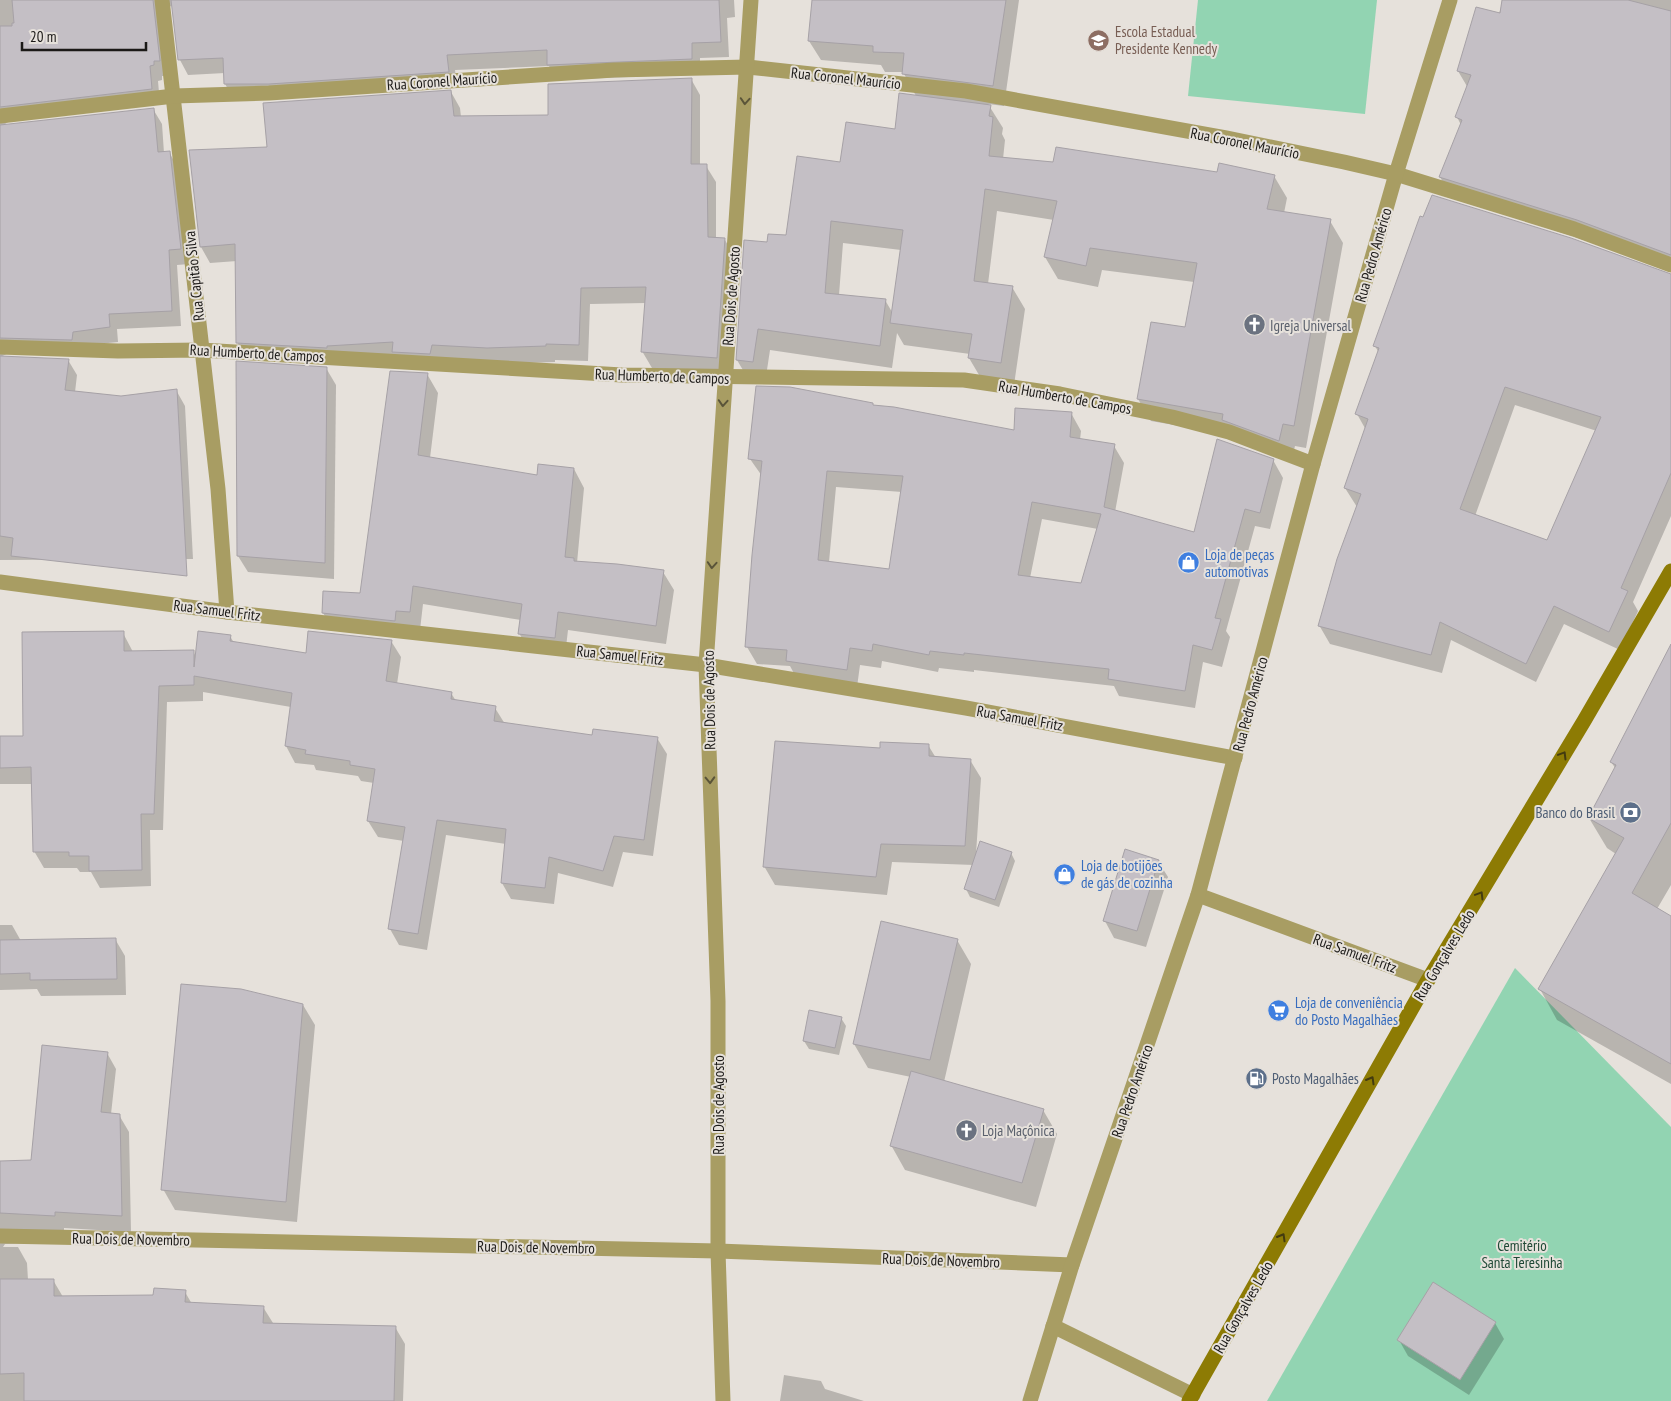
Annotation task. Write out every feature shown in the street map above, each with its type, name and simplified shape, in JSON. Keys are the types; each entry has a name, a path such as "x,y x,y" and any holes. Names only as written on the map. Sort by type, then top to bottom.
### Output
{"main road":[{"name":"Rua Gonçalves Ledo","path":"1191,1398 1428,980 1584,721 1671,571"}],"street":[{"name":"Rua Capitão Silva","path":"162,0 218,489 227,612"},
{"name":"Rua Dois de Agosto","path":"723,1401 718,1251 718,1001 706,665 748,67 751,0"},
{"name":"Rua Pedro Américo","path":"1030,1401 1072,1265 1198,895 1313,464 1396,174 1450,0"},
{"name":"Rua Coronel Maurício","path":"0,116 174,96 268,93 614,70 748,67 966,91 1226,138 1396,174 1574,229 1671,265"},
{"name":"Rua Humberto de Campos","path":"0,347 118,351 201,350 622,375 964,380 1060,394 1172,417 1229,432 1313,464"},
{"name":"Rua Samuel Fritz","path":"0,582 227,612 706,665 966,708 1235,758"},
{"name":"Rua Samuel Fritz","path":"1198,895 1428,980"},
{"name":"Rua Dois de Novembro","path":"0,1236 718,1251 1072,1265"},
{"name":"Rua Gonçalves Ledo","path":"1053,1326 1191,1398"}],"green space":[{"path":"1198,0 1377,0 1365,114 1188,96"},
{"name":"Cemitério Santa Teresinha","path":"1515,968 1671,1127 1671,1401 1267,1401"}],"building":[{"path":"12,0 153,0 160,61 154,61 154,65 150,66 152,89 0,107 0,26 12,26 12,23 14,23"},
{"path":"171,0 719,0 721,42 692,43 692,59 547,65 547,50 447,55 449,72 269,84 224,84 223,58 178,60"},
{"path":"812,0 1006,0 993,86 902,74 904,53 873,52 873,46 808,41"},
{"path":"1502,0 1628,0 1671,11 1671,255 1577,220 1439,177 1462,120 1455,117 1471,75 1457,71 1476,7 1500,13"},
{"path":"692,78 691,164 707,164 708,237 725,238 717,358 641,352 646,287 581,288 579,345 546,344 546,346 487,348 432,345 430,354 392,352 393,342 327,346 327,348 236,343 235,244 200,247 189,150 267,147 263,103 451,90 454,116 548,115 548,84"},
{"path":"899,93 991,105 989,116 993,117 989,156 1053,162 1056,147 1217,172 1219,163 1275,175 1267,209 1331,219 1294,426 1283,424 1279,441 1222,420 1223,414 1137,399 1151,322 1185,327 1197,263 1090,248 1086,266 1044,257 1057,201 985,189 974,281 1013,286 1001,363 968,358 972,334 890,323 903,230 831,221 825,293 886,299 880,346 758,329 753,362 736,360 744,240 767,242 768,234 786,235 797,156 840,162 846,122 895,129"},
{"path":"154,108 158,152 170,151 181,249 169,250 172,311 109,314 110,327 73,332 72,340 0,338 0,125"},
{"path":"1432,195 1571,238 1671,274 1671,473 1621,588 1628,591 1609,632 1554,606 1526,664 1440,622 1431,655 1318,626 1337,559 1361,494 1344,488 1368,419 1355,414 1379,348 1373,346 1420,216 1423,217","holes":["1505,387 1601,417 1547,540 1460,509"]},
{"path":"0,356 69,359 65,390 121,396 177,389 187,576 11,556 13,538 0,536"},
{"path":"236,361 327,367 325,563 237,556"},
{"path":"390,371 428,373 418,455 537,475 538,464 574,468 565,557 574,558 574,561 664,570 656,626 558,612 555,638 518,634 522,604 413,586 410,612 396,611 395,621 322,613 323,591 360,593"},
{"path":"756,386 790,387 873,403 873,405 894,407 1014,430 1015,408 1072,412 1070,437 1115,444 1104,507 1194,532 1217,439 1274,459 1260,513 1245,509 1215,618 1221,619 1212,650 1193,645 1185,691 1108,679 1109,669 964,653 964,655 930,651 929,655 873,644 872,651 850,648 847,670 786,661 787,650 745,647 762,461 748,459","holes":["827,471 903,476 889,569 818,560","1032,502 1101,514 1081,583 1018,575"]},
{"path":"124,631 124,651 194,650 194,667 198,631 231,635 230,641 306,653 308,631 392,640 386,681 452,692 451,699 496,706 494,721 592,735 593,729 658,737 644,840 614,836 603,871 549,857 545,888 501,883 506,829 437,820 418,934 388,929 405,827 367,821 375,769 350,765 350,761 305,754 306,750 285,746 292,693 194,676 194,685 159,686 154,814 141,814 142,870 89,871 89,856 69,856 69,852 33,852 31,767 0,768 0,736 23,736 22,632"},
{"path":"1671,644 1671,823 1632,893 1671,916 1671,1064 1538,989 1624,838 1588,818 1616,765 1610,762"},
{"path":"775,741 880,748 880,742 929,744 929,756 971,759 965,846 881,844 876,877 763,867"},
{"path":"980,841 1012,852 995,900 964,889"},
{"path":"1125,849 1159,860 1137,931 1103,921"},
{"path":"881,921 958,939 930,1060 853,1044"},
{"path":"116,938 117,979 30,980 30,973 0,974 0,940"},
{"path":"181,984 241,989 303,1004 286,1202 161,1190"},
{"path":"809,1010 842,1017 835,1048 803,1041"},
{"path":"42,1045 108,1052 101,1112 120,1114 122,1216 55,1212 55,1216 0,1213 0,1161 31,1160"},
{"path":"911,1071 1044,1109 1022,1183 890,1146"},
{"path":"0,1279 54,1279 54,1296 153,1295 154,1288 186,1290 185,1302 264,1306 263,1323 396,1326 394,1401 24,1401 24,1373 0,1374"},
{"path":"1433,1282 1496,1322 1460,1380 1397,1340"}],"place":[{"name":"Escola Estadual Presidente Kennedy","path":"1099,40"},
{"name":"Igreja Universal","path":"1254,325"},
{"name":"Loja de peças automotivas","path":"1189,563"},
{"name":"Banco do Brasil","path":"1631,812"},
{"name":"Loja de botijões de gás de cozinha","path":"1065,874"},
{"name":"Loja de conveniência do Posto Magalhães","path":"1279,1011"},
{"name":"Posto Magalhães","path":"1256,1078"},
{"name":"Loja Maçônica","path":"966,1130"}]}
